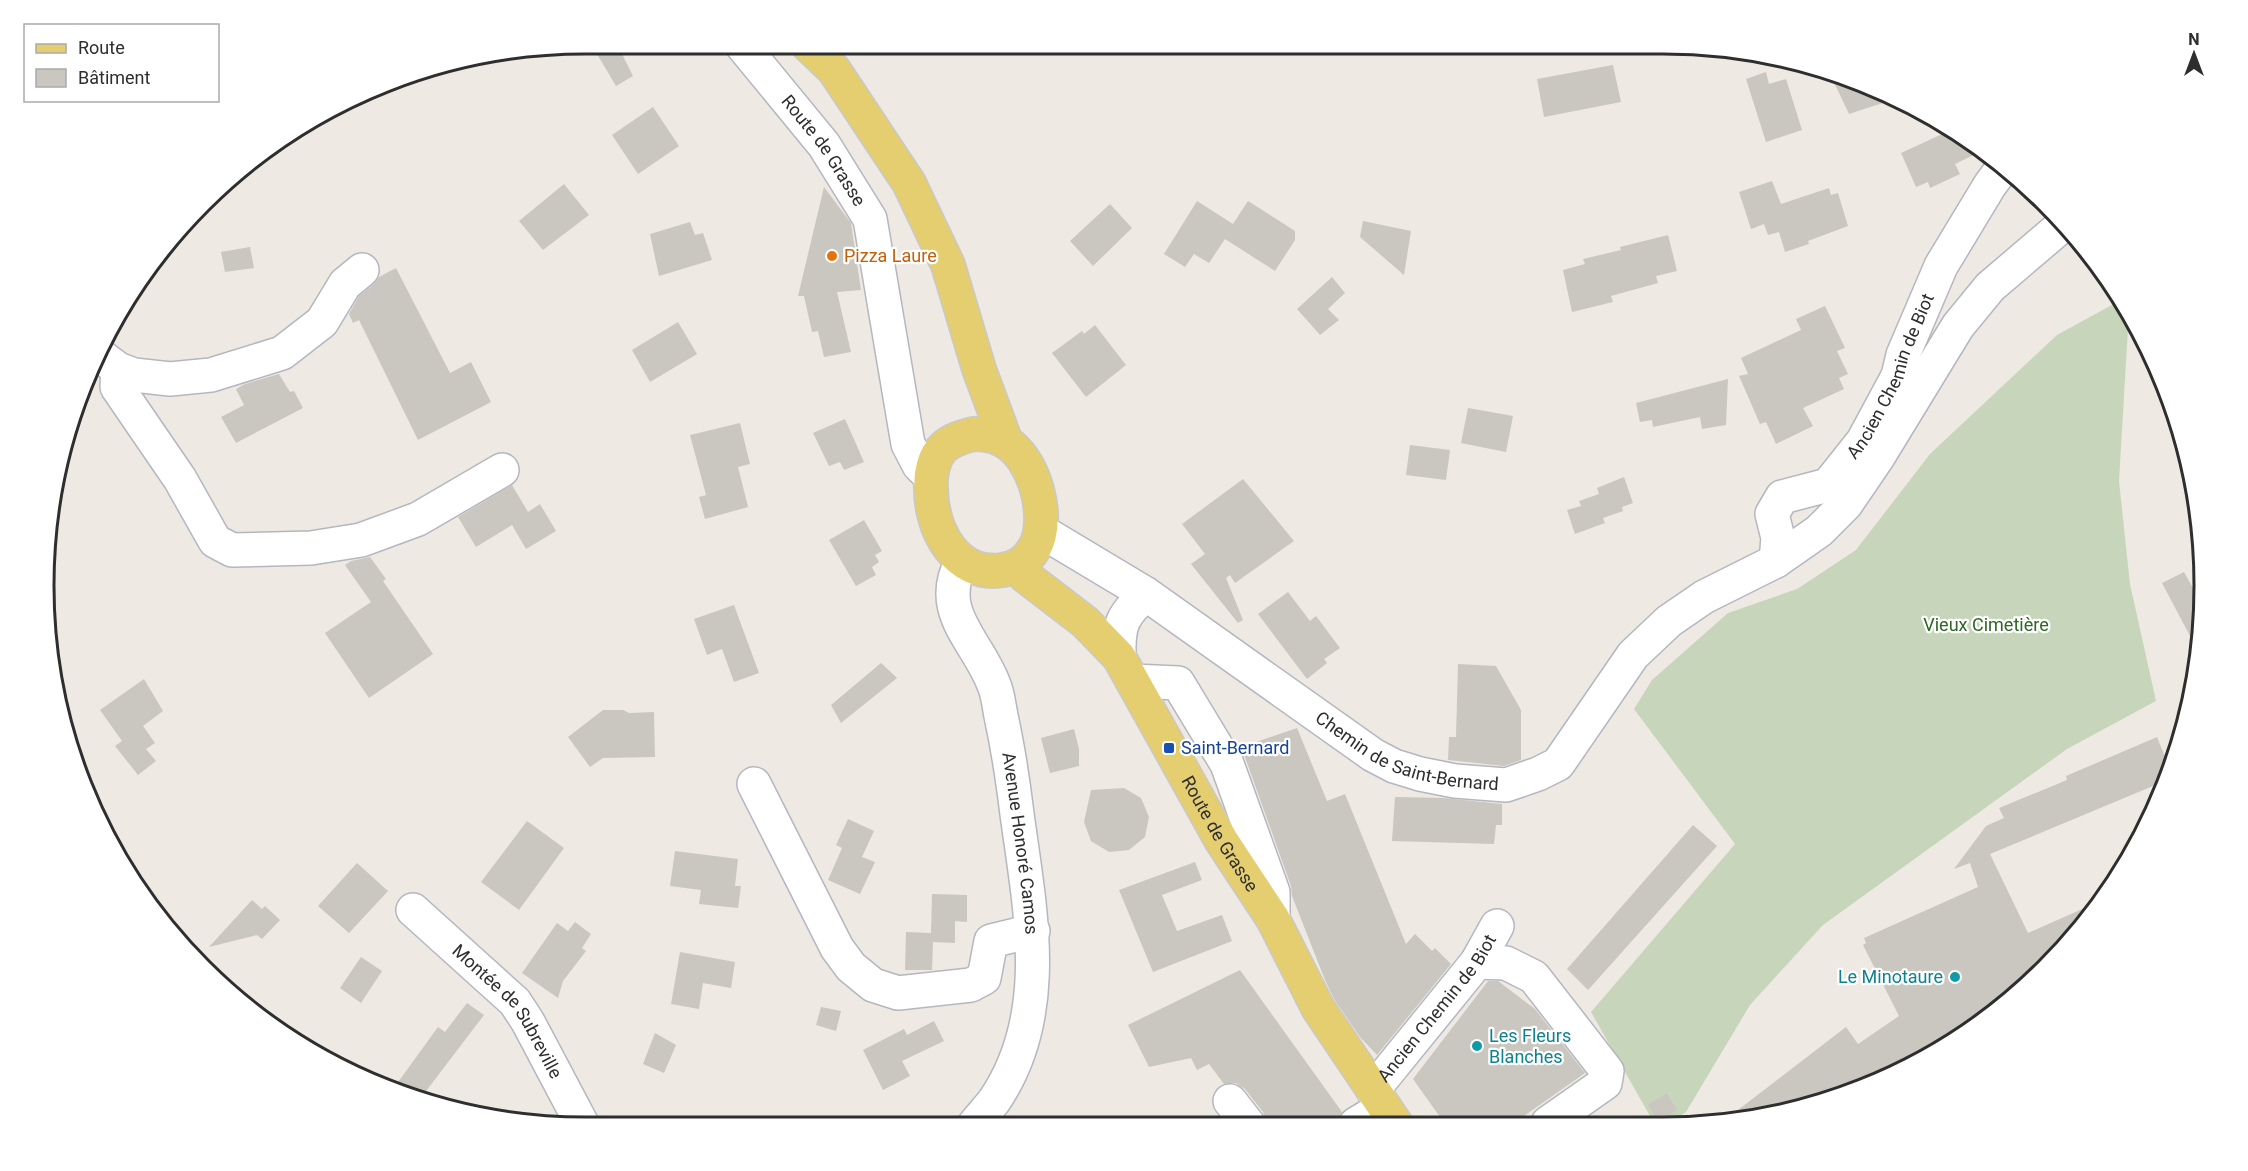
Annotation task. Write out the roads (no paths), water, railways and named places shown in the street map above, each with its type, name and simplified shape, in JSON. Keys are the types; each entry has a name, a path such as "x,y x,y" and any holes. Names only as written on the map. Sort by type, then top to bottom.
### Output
{"main road":[{"path":"830,57 909,183 948,265 979,369 1006,442 1029,468 1038,491 1041,531 1030,556 1017,567 996,571 978,568 962,561 946,545 938,529 931,505 930,476 942,448 957,438 973,434 990,435 1006,442"},
{"path":"957,438 972,405 979,369"},
{"name":"Route de Grasse","path":"1017,567 1025,576 1085,622 1126,669 1221,840 1273,919 1318,1008 1384,1107"}],"street":[{"name":"Route de Grasse","path":"749,54 824,146 870,219 908,444 919,465 930,476"},
{"name":"Ancien Chemin de Biot","path":"1776,561 1778,538 1772,514 1782,498 1828,485 1863,441 1898,376 1903,355 1941,266 1998,174"},
{"name":"Chemin de Saint-Bernard","path":"1041,531 1146,594 1373,755 1394,766 1455,782 1506,785 1558,764 1633,655 1669,621 1704,597 1776,561 1819,531 1846,504 1878,457 1958,326 1989,287 2057,230"},
{"path":"110,363 134,375 170,379 211,375 282,353 322,322 345,284 362,270"},
{"path":"110,363 117,387 180,479 215,540 232,550 311,548 361,540 418,519 502,470"},
{"name":"Avenue Honoré Camos","path":"962,561 957,571 953,600 958,620 994,685 1009,750 1033,931 1033,979 1028,1017 1020,1048 994,1100 980,1117"},
{"path":"1126,669 1118,633 1123,619 1132,606 1146,594"},
{"path":"754,784 837,948 850,966 873,986 898,993 971,985 984,978 991,941 1033,931"},
{"name":"Montée de Subreville","path":"413,910 515,1002 578,1117"},
{"name":"Ancien Chemin de Biot","path":"1368,1117 1384,1107 1478,962 1497,926"},
{"path":"1478,962 1506,963 1534,977 1607,1071 1605,1083 1557,1117"}],"place":[{"name":"Pizza Laure","path":"832,256"},
{"name":"Saint-Bernard","path":"1169,748"},
{"name":"Le Minotaure","path":"1955,977"},
{"name":"Les Fleurs Blanches","path":"1477,1046"}],"park label":[{"name":"Vieux Cimetière","path":"1986,625"}]}
